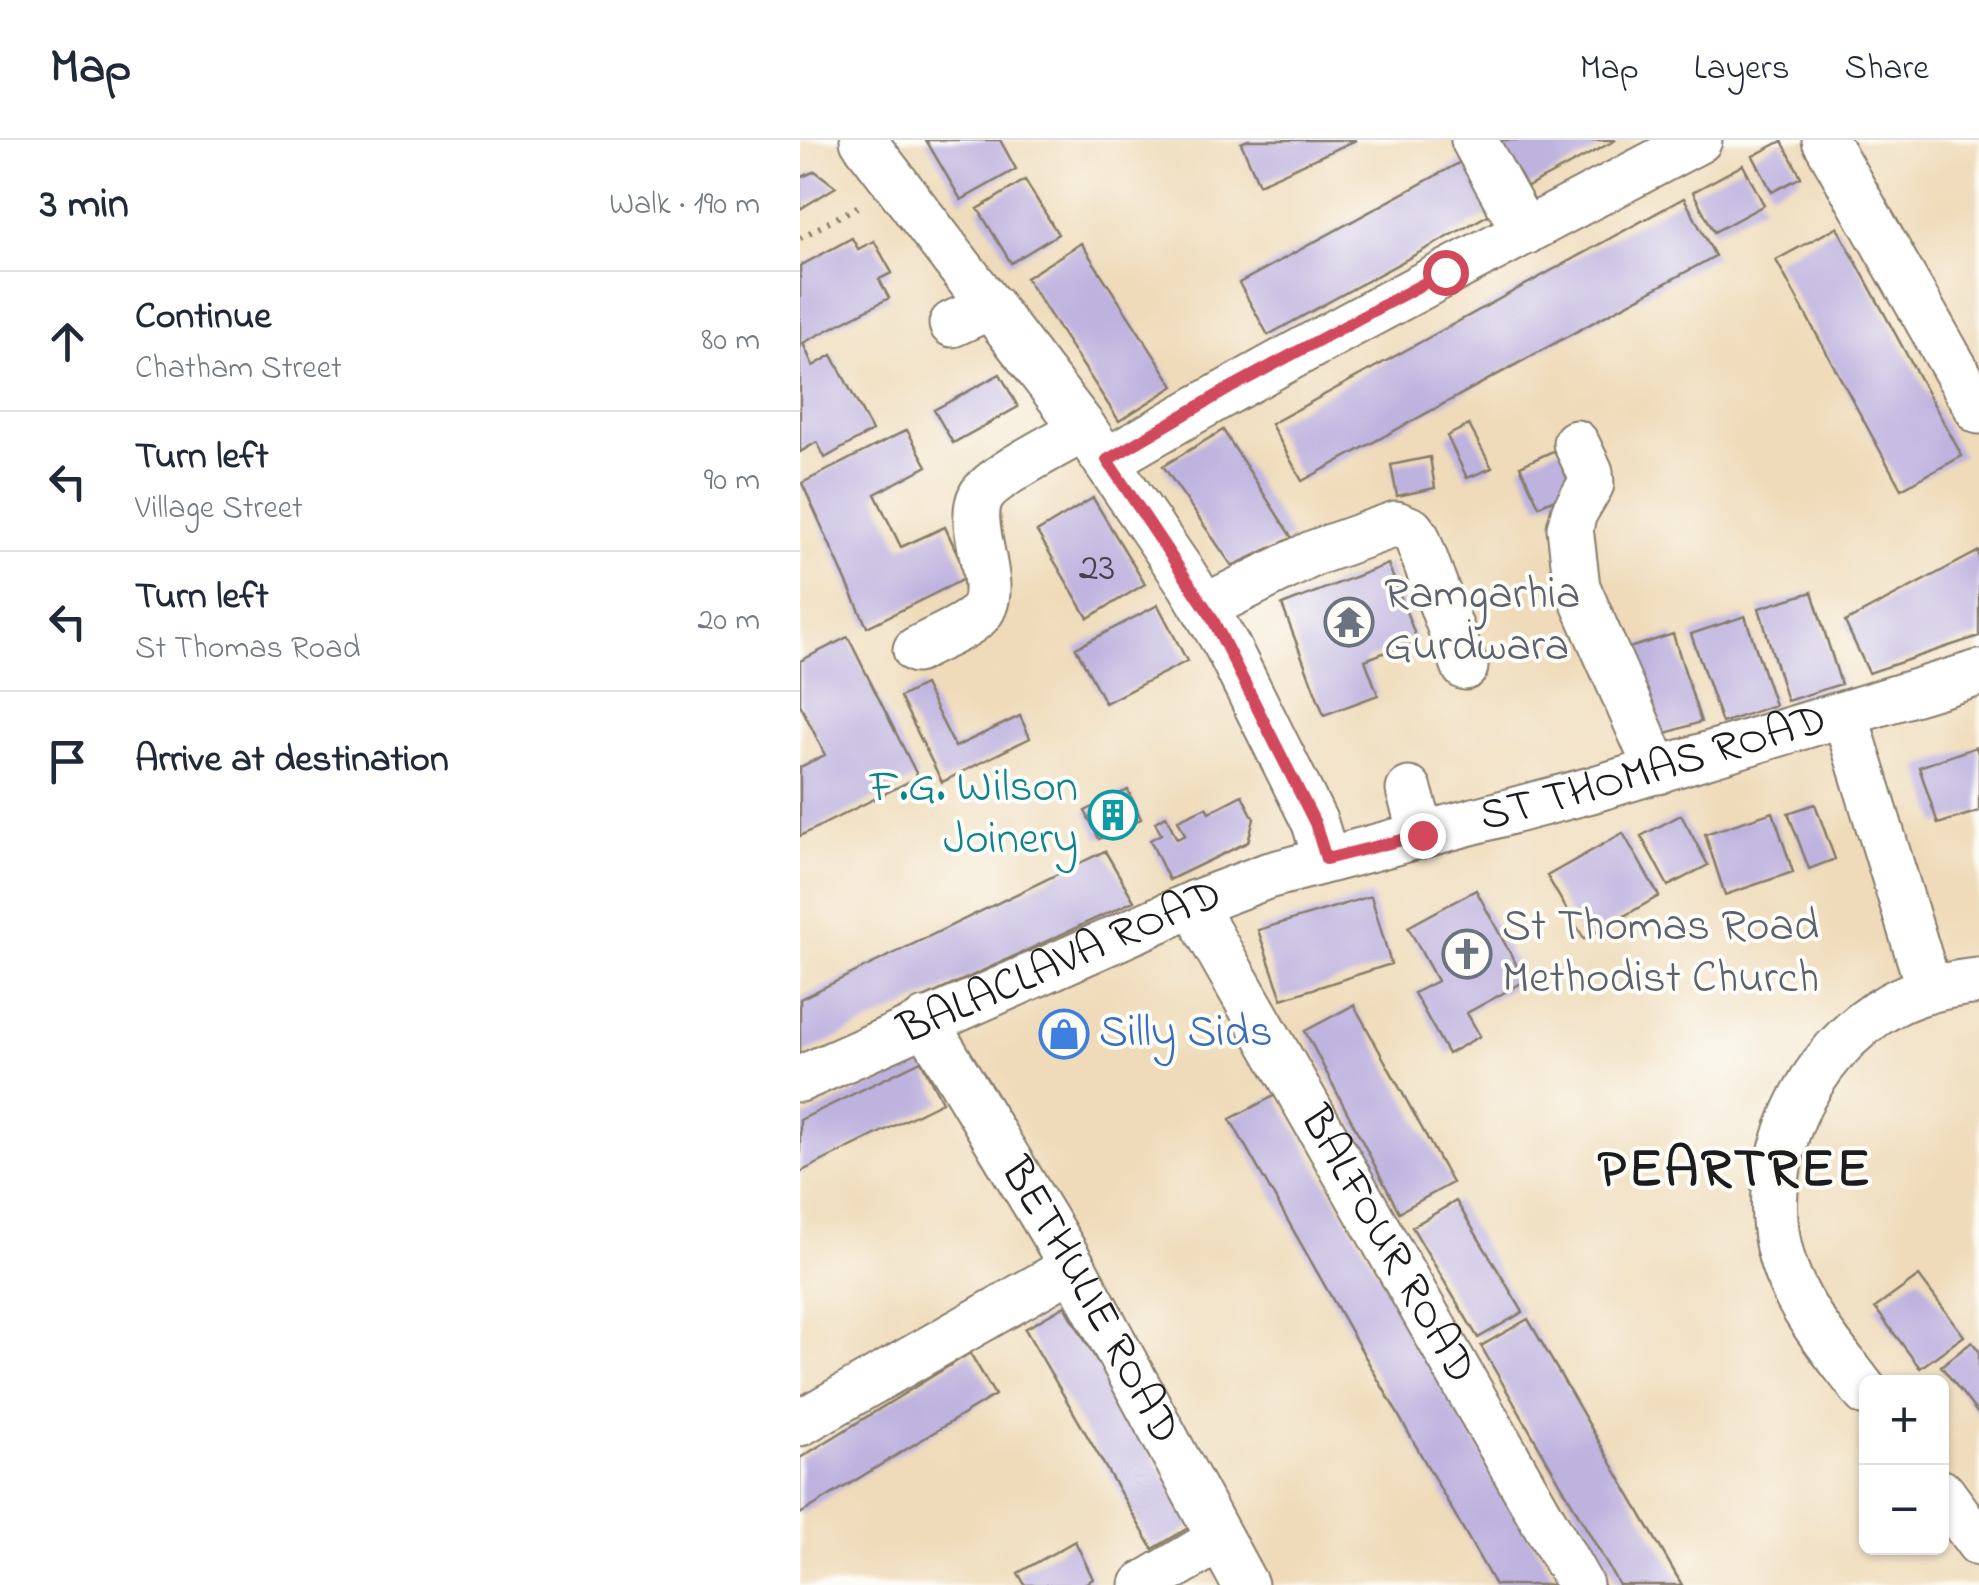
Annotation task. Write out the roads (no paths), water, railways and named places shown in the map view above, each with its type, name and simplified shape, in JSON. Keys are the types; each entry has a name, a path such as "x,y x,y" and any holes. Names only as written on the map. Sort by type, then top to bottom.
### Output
{"street":[{"path":"863,140 895,184 972,315 1095,445 1205,607 1315,823 1326,859"},
{"path":"1474,140 1525,232"},
{"path":"916,650 980,614 987,596 976,523 980,497 994,482 1230,388 1699,140"},
{"path":"1824,140 1979,412"},
{"path":"1576,443 1590,472 1591,484 1570,528 1576,587 1658,771"},
{"path":"1205,607 1314,554 1396,524 1418,538 1465,666"},
{"name":"ST THOMAS ROAD","path":"1326,859 1658,771 1979,673"},
{"path":"1844,715 1930,989"},
{"path":"1409,790 1422,835"},
{"name":"BALACLAVA ROAD","path":"800,1079 1196,903 1326,859"},
{"name":"BALFOUR ROAD","path":"1196,903 1207,930 1580,1585"},
{"path":"1859,1384 1816,1326 1790,1282 1778,1242 1777,1167 1800,1102 1828,1060 1881,1010 1930,989 1979,981"},
{"name":"BETHULIE ROAD","path":"924,1021 1072,1267 1245,1585"},
{"path":"800,1423 1072,1267"},
{"path":"1949,1502 1979,1543"},
{"path":"1143,1585 1220,1540"}],"place":[{"name":"Ramgarhia Gurdwara","path":"1349,622"},
{"name":"F.G. Wilson Joinery","path":"1113,815"},
{"name":"St Thomas Road Methodist Church","path":"1467,954"},
{"name":"Silly Sids","path":"1064,1034"}],"district":[{"name":"PEARTREE","path":"1735,1172"}]}
